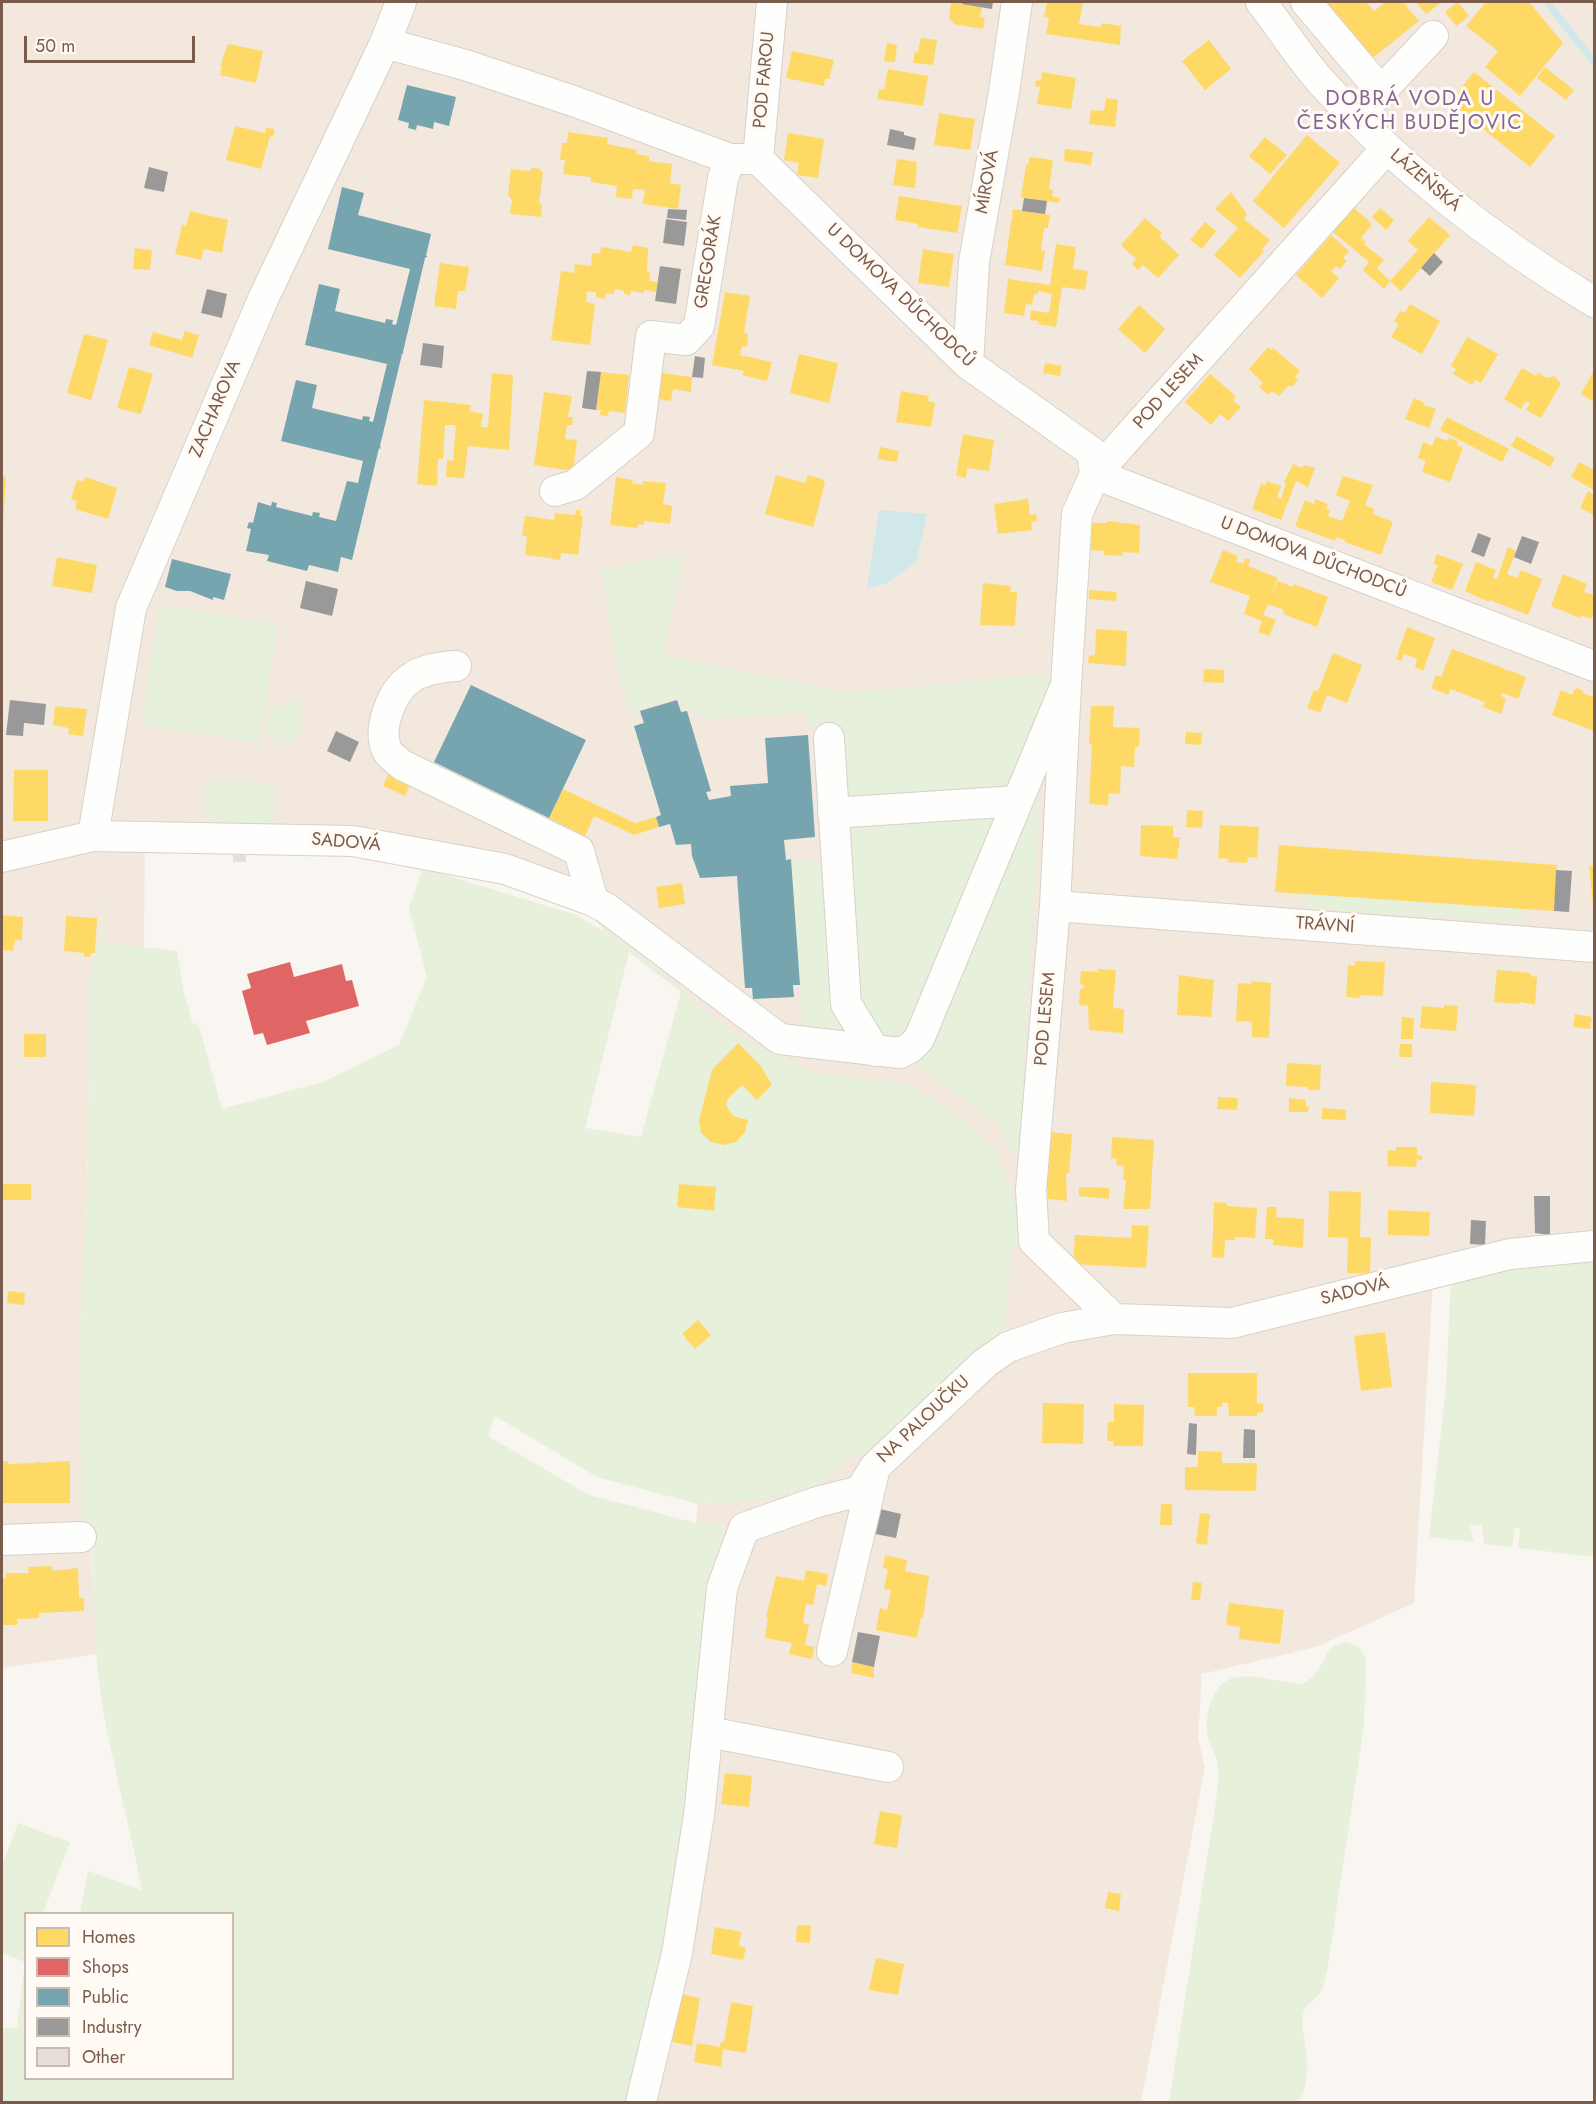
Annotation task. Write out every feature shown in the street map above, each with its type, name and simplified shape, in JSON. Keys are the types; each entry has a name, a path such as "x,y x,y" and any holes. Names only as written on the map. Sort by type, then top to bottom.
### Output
{"street":[{"name":"ZACHAROVA","path":"93,836 131,608 264,297 385,43 401,2"},
{"name":"POD FAROU","path":"744,159 772,2"},
{"name":"MÍROVÁ","path":"968,364 974,262 1004,92 1017,2"},
{"name":"LÁZEŇSKÁ","path":"1261,2 1323,84 1386,149 1460,212 1594,302"},
{"path":"1306,2 1381,91"},
{"path":"1356,118 1433,36"},
{"name":"U DOMOVA DŮCHODCŮ","path":"385,43 465,65 744,159 968,364 1092,452 1095,474 1594,666"},
{"name":"POD LESEM","path":"1114,1319 1034,1241 1031,1190 1056,906 1066,685 1077,514 1095,474 1386,149"},
{"name":"GREGORÁK","path":"555,491 574,484 639,434 651,336 686,340 699,326 723,178 744,159"},
{"path":"456,666 438,668 410,678 393,699 382,728 386,751 402,765 579,851 593,902"},
{"name":"POD LESEM","path":"875,1051 900,1053 910,1048 919,1039 1066,685"},
{"path":"829,738 846,1004 875,1051"},
{"path":"833,813 1017,801"},
{"name":"SADOVÁ","path":"2,856 93,836 353,841 505,869 606,908 780,1039 875,1051"},
{"name":"TRÁVNÍ","path":"1056,906 1594,947"},
{"name":"SADOVÁ","path":"1114,1319 1232,1323 1510,1254 1594,1246"},
{"name":"NA PALOUČKU","path":"832,1651 875,1467 985,1363 1008,1347 1062,1328 1114,1319"},
{"path":"641,2103 677,1953 699,1815 722,1588 744,1528 817,1502 860,1491 875,1467"},
{"path":"2,1540 81,1537"},
{"path":"709,1732 888,1767"}],"shaded area":[{"path":"2,2 1594,2 1594,1253 1433,1280 1414,1603 1316,1647 1202,1674 1198,1738 1205,1767 1141,2102 636,2102 701,1760 724,1523 696,1523 698,1504 735,1502 813,1489 845,1459 875,1449 1003,1336 1012,1248 1027,1243 1011,1190 783,1376 704,1011 642,955 605,932 554,870 145,833 144,947 102,942 103,902 100,935 90,978 87,1203 79,1340 97,1654 2,1668"}],"green space":[{"path":"683,554 663,655 847,693 1048,674 1046,704 916,1018 878,1047 803,1034 791,861 828,860 820,734 808,725 806,713 709,719 687,711 678,697 630,712 620,677 601,570"},
{"path":"160,605 278,624 259,743 141,724"},
{"path":"292,700 299,702 302,724 293,740 286,743 279,742 272,737 266,726 273,708"},
{"path":"1042,766 1023,1071 1025,1145 1018,1152 1009,1150 997,1122 917,1066"},
{"path":"206,781 274,783 273,824 205,822"},
{"path":"423,868 576,915 640,953 704,1010 738,1036 817,1074 909,1084 967,1122 995,1150 1011,1190 1028,1243 1012,1248 1004,1336 875,1449 845,1459 813,1489 735,1502 698,1504 597,1477 495,1416 488,1436 589,1495 696,1523 724,1523 701,1760 636,2102 2,2102 2,2028 17,2028 24,1970 24,2080 234,2080 234,1912 80,1912 88,1871 142,1890 104,1715 97,1654 92,1550 84,1550 82,1523 79,1340 87,1203 90,978 100,935 104,883 102,942 177,951 184,993 193,1024 198,1023 222,1109 323,1082 399,1045 427,977 409,908","holes":["629,952 681,992 641,1137 585,1128"]},
{"path":"1307,894 1522,909 1521,923 1305,908"},
{"path":"1594,1260 1594,1557 1518,1548 1520,1529 1515,1527 1512,1547 1484,1544 1482,1524 1470,1526 1474,1542 1429,1537 1446,1387 1451,1280"},
{"path":"1347,1642 1360,1648 1366,1659 1364,1726 1327,1972 1322,1990 1306,2008 1303,2015 1307,2067 1304,2089 1297,2102 1169,2102 1218,1784 1217,1762 1207,1731 1208,1714 1213,1697 1223,1683 1238,1677 1302,1684 1318,1670 1333,1646"},
{"path":"18,1823 70,1842 43,1912 24,1912 24,1962 2,1953 2,1866"}],"water":[{"path":"879,510 927,514 916,562 885,584 867,589"}],"building: Homes":[{"path":"951,2 982,7 980,17 985,18 983,29 954,24 949,18"},
{"path":"1047,2 1083,2 1079,24 1101,27 1102,23 1121,26 1120,45 1046,34 1049,18 1044,17"},
{"path":"1322,2 1366,2 1374,11 1386,2 1403,2 1419,21 1369,61"},
{"path":"1416,2 1442,2 1426,14"},
{"path":"1458,2 1469,16 1456,26 1445,12"},
{"path":"1486,2 1529,2 1563,43 1520,96 1485,67 1498,51 1466,26"},
{"path":"921,38 937,40 933,65 913,63"},
{"path":"1209,40 1231,69 1205,90 1182,61"},
{"path":"887,43 897,45 895,62 884,61"},
{"path":"228,44 263,51 256,83 220,75 222,67 220,66"},
{"path":"792,51 834,60 829,79 825,79 824,86 786,78"},
{"path":"1545,67 1574,90 1566,100 1537,78"},
{"path":"888,69 928,76 923,106 877,99 879,89 884,90"},
{"path":"1042,72 1076,78 1071,109 1037,104 1040,87 1035,86 1036,80 1041,81"},
{"path":"1474,72 1555,136 1530,167 1450,102"},
{"path":"1106,98 1118,100 1115,127 1089,124 1091,110 1104,111"},
{"path":"939,113 975,119 970,150 934,145"},
{"path":"235,126 265,133 266,127 275,130 273,137 270,136 261,169 226,160"},
{"path":"568,132 608,138 607,144 637,150 636,154 649,156 649,161 672,164 670,183 681,185 678,209 643,204 645,190 633,189 632,199 616,197 617,186 591,182 591,177 563,174 565,160 560,160 562,143 567,143"},
{"path":"788,133 824,139 818,178 797,175 799,163 784,160"},
{"path":"1307,135 1340,163 1284,228 1253,201"},
{"path":"1265,137 1287,155 1270,174 1249,156"},
{"path":"1065,149 1093,152 1091,165 1064,161"},
{"path":"1030,157 1053,160 1049,189 1053,190 1052,196 1060,198 1059,203 1021,197 1026,165"},
{"path":"897,159 917,162 915,188 893,185"},
{"path":"532,168 540,169 543,173 539,203 542,204 541,217 510,214 512,200 508,195 511,169 530,171"},
{"path":"1231,192 1247,214 1244,219 1270,240 1262,249 1264,251 1240,278 1214,255 1238,228 1215,209"},
{"path":"899,196 962,206 957,233 918,227 918,224 895,220"},
{"path":"1354,208 1372,224 1361,238 1366,242 1364,244 1384,260 1377,268 1390,281 1384,289 1363,270 1369,262 1333,232"},
{"path":"1380,208 1394,220 1386,230 1372,217"},
{"path":"1013,209 1050,215 1048,228 1044,228 1041,251 1045,251 1042,271 1005,265"},
{"path":"190,211 228,220 222,253 204,249 201,260 175,254 182,225 186,226"},
{"path":"1429,217 1450,235 1401,291 1390,281 1418,250 1408,241"},
{"path":"1145,218 1162,233 1159,236 1179,255 1158,278 1143,265 1138,270 1132,264 1136,259 1121,245"},
{"path":"1205,222 1216,231 1202,249 1190,240"},
{"path":"1331,235 1349,251 1343,258 1347,261 1340,269 1336,266 1331,271 1339,278 1322,298 1296,275"},
{"path":"1056,244 1076,247 1073,269 1088,271 1085,290 1062,287 1056,327 1030,320 1031,310 1049,313 1052,294 1038,291 1038,294 1034,294 1032,305 1026,304 1024,316 1004,313 1008,279 1050,285"},
{"path":"633,245 648,248 647,272 650,272 649,281 658,282 656,292 631,291 630,295 615,289 614,294 606,293 605,299 596,297 596,292 587,291 586,302 595,304 590,345 551,340 561,271 574,273 575,264 591,266 592,253 600,254 601,247 631,252"},
{"path":"135,248 152,250 150,270 133,269"},
{"path":"923,249 954,254 949,287 918,283"},
{"path":"440,263 469,267 465,291 458,291 456,309 434,306"},
{"path":"725,292 750,296 744,333 748,334 747,347 742,346 740,355 772,362 767,381 742,375 744,371 712,365"},
{"path":"1410,304 1440,321 1422,354 1391,337 1399,324 1394,321 1400,311 1405,313"},
{"path":"1139,305 1165,329 1145,353 1118,329"},
{"path":"185,331 199,335 192,358 149,345 153,332 182,340"},
{"path":"84,334 108,340 91,400 67,393"},
{"path":"1467,337 1498,354 1481,383 1475,380 1472,385 1453,374 1456,369 1451,366"},
{"path":"1268,347 1271,350 1273,348 1300,371 1295,377 1298,380 1292,387 1289,385 1279,396 1272,391 1268,395 1259,387 1263,383 1249,369"},
{"path":"799,354 838,363 829,403 790,393"},
{"path":"1045,363 1062,366 1060,376 1043,373"},
{"path":"129,367 153,374 141,414 117,408"},
{"path":"1522,368 1536,376 1538,372 1546,378 1554,376 1560,382 1541,418 1526,410 1530,403 1526,401 1521,409 1504,399"},
{"path":"1594,370 1594,402 1581,394"},
{"path":"601,372 629,375 625,413 609,411 608,416 600,415 601,410 596,410"},
{"path":"492,373 513,375 509,450 468,446 464,478 446,477 447,460 453,461 456,425 445,425 443,459 438,459 437,486 417,484 424,400 471,405 470,411 483,414 481,427 488,427"},
{"path":"662,373 692,377 691,392 673,389 671,401 659,399"},
{"path":"1210,374 1236,396 1233,400 1241,407 1228,421 1220,414 1211,425 1185,402"},
{"path":"901,391 929,396 928,401 935,403 931,427 896,422"},
{"path":"544,392 572,396 568,417 573,417 572,425 567,425 565,439 577,440 573,471 534,465"},
{"path":"1414,398 1425,403 1423,405 1436,409 1429,428 1405,419"},
{"path":"1447,417 1509,449 1502,462 1440,430"},
{"path":"963,434 994,440 989,471 967,468 966,478 956,476"},
{"path":"1517,436 1555,458 1550,467 1511,446"},
{"path":"1436,437 1458,441 1457,445 1463,448 1450,482 1422,472 1426,461 1418,458 1423,442 1432,446"},
{"path":"880,447 899,451 897,462 878,459"},
{"path":"1579,462 1594,470 1594,490 1571,477"},
{"path":"1293,464 1302,468 1304,465 1315,468 1308,487 1296,481 1281,520 1252,509 1261,484 1265,485 1267,481 1281,486 1277,497 1281,499 1286,483 1284,482"},
{"path":"776,475 805,483 808,475 822,479 825,483 813,527 765,514"},
{"path":"2,476 6,477 3,528 2,528"},
{"path":"1343,476 1373,485 1365,505 1374,509 1373,514 1393,522 1381,555 1345,542 1345,540 1336,537 1335,541 1295,526 1305,500 1314,504 1315,499 1328,504 1326,508 1330,510 1328,516 1342,521 1350,501 1336,495"},
{"path":"85,477 117,488 108,519 75,509 77,501 71,499 77,480 83,482"},
{"path":"616,477 633,480 632,483 643,485 643,481 666,483 663,504 672,506 670,524 644,521 644,525 638,524 637,528 610,525"},
{"path":"1588,491 1594,495 1594,515 1580,508"},
{"path":"1028,499 1030,515 1036,514 1037,521 1031,522 1032,530 998,534 994,504"},
{"path":"576,510 581,510 580,516 583,516 578,555 561,553 560,560 551,559 550,551 550,558 525,555 527,536 522,536 525,516 554,520 555,513 575,515"},
{"path":"1107,521 1140,525 1139,553 1123,552 1122,556 1104,555 1104,551 1091,550 1092,523 1107,523"},
{"path":"1508,547 1516,551 1507,574 1517,578 1521,570 1542,579 1528,615 1465,591 1476,562 1496,570 1493,578 1497,579"},
{"path":"1223,550 1238,556 1236,561 1243,564 1245,558 1250,560 1248,566 1278,578 1271,595 1278,581 1293,587 1294,584 1328,597 1317,627 1283,614 1284,610 1268,604 1263,615 1276,620 1269,636 1258,632 1262,621 1244,614 1250,596 1210,582"},
{"path":"1437,554 1463,564 1452,590 1431,582 1438,565 1433,564"},
{"path":"57,557 97,565 92,593 52,586"},
{"path":"1563,574 1587,584 1584,592 1594,595 1594,611 1591,619 1581,615 1580,618 1551,606"},
{"path":"983,583 1011,586 1010,592 1017,592 1015,626 980,625"},
{"path":"1089,590 1117,592 1116,601 1089,599"},
{"path":"1407,627 1435,638 1423,671 1415,667 1417,659 1404,654 1401,661 1396,659"},
{"path":"1096,629 1127,631 1126,666 1088,663 1089,656 1095,655"},
{"path":"1452,649 1526,677 1518,699 1502,693 1501,696 1506,699 1501,714 1483,707 1485,702 1450,689 1448,695 1431,688 1436,675 1441,677"},
{"path":"1333,653 1362,665 1347,703 1327,695 1320,713 1307,708 1314,690 1318,691"},
{"path":"1204,669 1224,670 1224,683 1203,682"},
{"path":"1578,688 1583,693 1594,697 1594,731 1552,715 1561,690 1572,695"},
{"path":"55,706 87,709 83,736 68,734 69,728 53,725"},
{"path":"1091,706 1114,706 1113,727 1140,728 1139,747 1135,747 1134,767 1121,766 1120,794 1109,793 1108,805 1089,804"},
{"path":"1186,732 1202,733 1201,745 1185,744"},
{"path":"14,770 48,770 48,821 13,821"},
{"path":"390,770 412,780 405,796 383,786"},
{"path":"563,789 635,823 656,817 659,827 634,835 594,816 585,836 549,818"},
{"path":"1187,810 1203,811 1202,828 1186,827"},
{"path":"1141,825 1173,826 1173,837 1180,837 1177,859 1140,856"},
{"path":"1220,825 1259,827 1257,858 1248,857 1247,863 1228,862 1229,859 1218,858"},
{"path":"1279,845 1557,865 1554,911 1275,892"},
{"path":"1589,866 1594,866 1594,905 1593,905"},
{"path":"682,883 685,904 659,908 656,887"},
{"path":"2,915 23,917 22,940 15,940 13,951 2,950"},
{"path":"66,916 97,918 95,953 91,953 90,957 84,956 84,953 64,951"},
{"path":"1355,961 1385,962 1383,996 1346,997 1348,965 1355,966"},
{"path":"1098,969 1116,970 1113,1008 1124,1009 1123,1033 1089,1030 1088,1006 1079,1005 1080,989 1083,989 1084,985 1080,984 1081,971 1098,972"},
{"path":"1497,970 1531,973 1531,976 1537,977 1535,1005 1520,1002 1520,1004 1494,1002"},
{"path":"1179,975 1214,980 1211,1017 1177,1015"},
{"path":"1252,981 1271,983 1269,1038 1252,1037 1252,1022 1236,1021 1238,983 1251,984"},
{"path":"1444,1005 1458,1006 1456,1031 1420,1028 1422,1006 1444,1008"},
{"path":"1575,1014 1592,1017 1590,1029 1573,1027"},
{"path":"1402,1017 1414,1018 1413,1039 1401,1039"},
{"path":"24,1034 46,1034 46,1057 24,1057"},
{"path":"738,1043 760,1065 772,1085 757,1100 742,1085 728,1099 726,1105 733,1116 748,1120 745,1132 736,1142 724,1145 711,1142 701,1133 699,1120 712,1070"},
{"path":"1400,1044 1412,1044 1412,1057 1399,1057"},
{"path":"1287,1063 1321,1065 1320,1090 1286,1086"},
{"path":"1431,1082 1476,1085 1474,1116 1430,1113"},
{"path":"1218,1097 1238,1098 1237,1110 1217,1109"},
{"path":"1289,1098 1306,1100 1306,1106 1309,1106 1308,1112 1289,1112"},
{"path":"1322,1108 1346,1110 1346,1120 1322,1119"},
{"path":"1049,1132 1072,1134 1069,1173 1066,1173 1067,1201 1048,1199 1048,1188 1045,1188"},
{"path":"1112,1137 1154,1140 1150,1209 1123,1209 1126,1180 1123,1180 1124,1166 1117,1165 1116,1159 1111,1158"},
{"path":"1396,1147 1417,1147 1417,1155 1422,1156 1422,1160 1417,1159 1416,1167 1387,1166 1388,1150 1396,1151"},
{"path":"2,1184 31,1184 31,1200 2,1200"},
{"path":"679,1184 716,1187 714,1211 677,1207"},
{"path":"1079,1187 1109,1188 1109,1199 1079,1196"},
{"path":"1329,1191 1361,1192 1360,1237 1371,1238 1370,1274 1347,1273 1348,1238 1328,1237"},
{"path":"1214,1202 1227,1203 1227,1206 1257,1208 1255,1238 1235,1237 1235,1240 1225,1240 1224,1258 1212,1257"},
{"path":"1267,1207 1277,1207 1276,1217 1304,1219 1303,1248 1273,1245 1273,1239 1265,1239"},
{"path":"1388,1210 1430,1212 1429,1236 1388,1235"},
{"path":"1132,1225 1149,1226 1146,1268 1073,1264 1075,1235 1131,1238"},
{"path":"8,1291 25,1293 24,1305 7,1303"},
{"path":"698,1320 711,1335 695,1349 682,1334"},
{"path":"1385,1332 1392,1387 1361,1391 1354,1336"},
{"path":"1188,1373 1257,1373 1257,1404 1263,1403 1263,1412 1257,1413 1257,1416 1229,1416 1228,1403 1222,1403 1222,1407 1217,1407 1217,1416 1195,1416 1194,1407 1188,1407"},
{"path":"1043,1403 1084,1404 1083,1444 1042,1443"},
{"path":"1114,1404 1144,1405 1143,1446 1113,1446 1114,1441 1107,1441 1108,1422 1114,1422"},
{"path":"1198,1451 1222,1452 1222,1463 1257,1463 1256,1491 1185,1490 1185,1467 1198,1467"},
{"path":"2,1461 8,1461 8,1464 70,1461 70,1503 2,1503"},
{"path":"1161,1504 1172,1504 1172,1525 1160,1525"},
{"path":"1200,1513 1210,1514 1207,1545 1196,1543"},
{"path":"885,1555 907,1560 905,1571 929,1576 923,1618 921,1617 917,1638 876,1630 880,1608 887,1610 891,1590 884,1589 888,1569 883,1568"},
{"path":"51,1566 53,1571 78,1568 79,1598 84,1598 84,1611 39,1613 39,1618 17,1619 17,1625 2,1625 2,1579 6,1578 6,1573 29,1573 28,1567"},
{"path":"806,1570 828,1574 826,1586 817,1584 813,1605 806,1604 803,1623 809,1624 805,1645 814,1647 812,1659 789,1654 792,1643 765,1638 768,1617 766,1617 776,1576 804,1581"},
{"path":"1193,1582 1202,1583 1200,1600 1191,1600"},
{"path":"1229,1603 1284,1610 1280,1644 1239,1639 1240,1627 1226,1625"},
{"path":"852,1662 874,1667 874,1678 851,1673"},
{"path":"725,1773 752,1776 749,1807 721,1804"},
{"path":"880,1811 902,1815 897,1848 874,1844"},
{"path":"1108,1892 1121,1894 1119,1911 1105,1908"},
{"path":"797,1925 811,1926 810,1943 796,1942"},
{"path":"715,1927 741,1932 739,1946 746,1948 743,1960 711,1954"},
{"path":"876,1958 904,1964 898,1995 869,1990"},
{"path":"680,1994 700,1998 692,2046 672,2042"},
{"path":"731,2002 753,2006 746,2053 723,2049 721,2067 694,2062 697,2043 720,2047 721,2042 724,2042"}],"building: Shops":[{"path":"290,962 294,977 342,964 346,981 352,980 359,1006 306,1021 310,1033 267,1045 263,1033 254,1035 242,991 251,988 247,974"}],"building: Public":[{"path":"407,85 456,97 449,126 434,122 433,129 417,125 416,130 408,128 409,123 398,120"},
{"path":"342,187 364,193 358,215 431,234 426,256 428,256 425,258 381,449 379,448 352,560 341,557 338,572 309,565 307,571 267,561 269,555 246,551 251,529 247,528 249,522 253,523 258,502 271,506 272,502 277,503 276,507 312,516 313,512 320,513 319,517 336,521 347,481 358,483 363,461 281,441 296,380 317,385 312,408 362,420 363,416 370,417 369,421 373,422 387,364 305,345 319,284 340,289 335,311 385,323 386,319 393,320 392,324 396,325 410,269 328,249"},
{"path":"172,559 231,574 224,600 213,597 213,600 190,591 177,591 165,587"},
{"path":"471,685 586,740 549,818 434,762"},
{"path":"677,700 681,712 687,711 711,791 706,792 709,800 731,796 730,786 768,783 765,738 808,735 815,837 784,840 786,860 791,859 800,985 793,985 794,997 753,999 752,988 745,988 737,876 700,878 692,856 691,844 676,845 670,824 659,827 656,817 661,815 634,726 644,723 640,711"}],"building: Industry":[{"path":"962,2 993,2 992,9 962,4"},
{"path":"890,129 916,138 914,150 887,145"},
{"path":"149,167 168,172 164,192 144,188"},
{"path":"1024,198 1047,201 1045,214 1022,211"},
{"path":"668,209 687,210 686,220 667,218"},
{"path":"666,219 687,222 684,246 663,243"},
{"path":"1434,253 1443,262 1430,276 1421,268"},
{"path":"660,266 681,269 676,304 655,301"},
{"path":"207,289 227,294 222,318 201,313"},
{"path":"423,343 444,346 442,368 420,365"},
{"path":"695,356 705,358 703,378 692,377"},
{"path":"587,371 601,372 596,410 582,408"},
{"path":"1478,533 1491,538 1484,557 1471,552"},
{"path":"1522,536 1539,542 1531,564 1514,557"},
{"path":"306,581 338,589 332,616 300,608"},
{"path":"10,700 46,704 44,725 24,723 23,736 6,735"},
{"path":"336,731 359,742 350,762 327,751"},
{"path":"1556,870 1572,871 1569,912 1554,911"},
{"path":"1534,1196 1550,1196 1550,1235 1535,1233"},
{"path":"1471,1220 1486,1221 1485,1245 1470,1244"},
{"path":"1189,1423 1197,1424 1196,1455 1187,1454"},
{"path":"1244,1429 1255,1430 1255,1458 1243,1458"},
{"path":"880,1509 901,1514 896,1538 875,1534"},
{"path":"858,1632 880,1636 874,1667 852,1662"}],"building: Other":[{"path":"233,855 246,855 246,862 233,862"}],"waterway":[{"path":"1547,2 1594,62"}],"district":[{"name":"DOBRÁ VODA U ČESKÝCH BUDĚJOVIC","path":"1410,112"}]}
